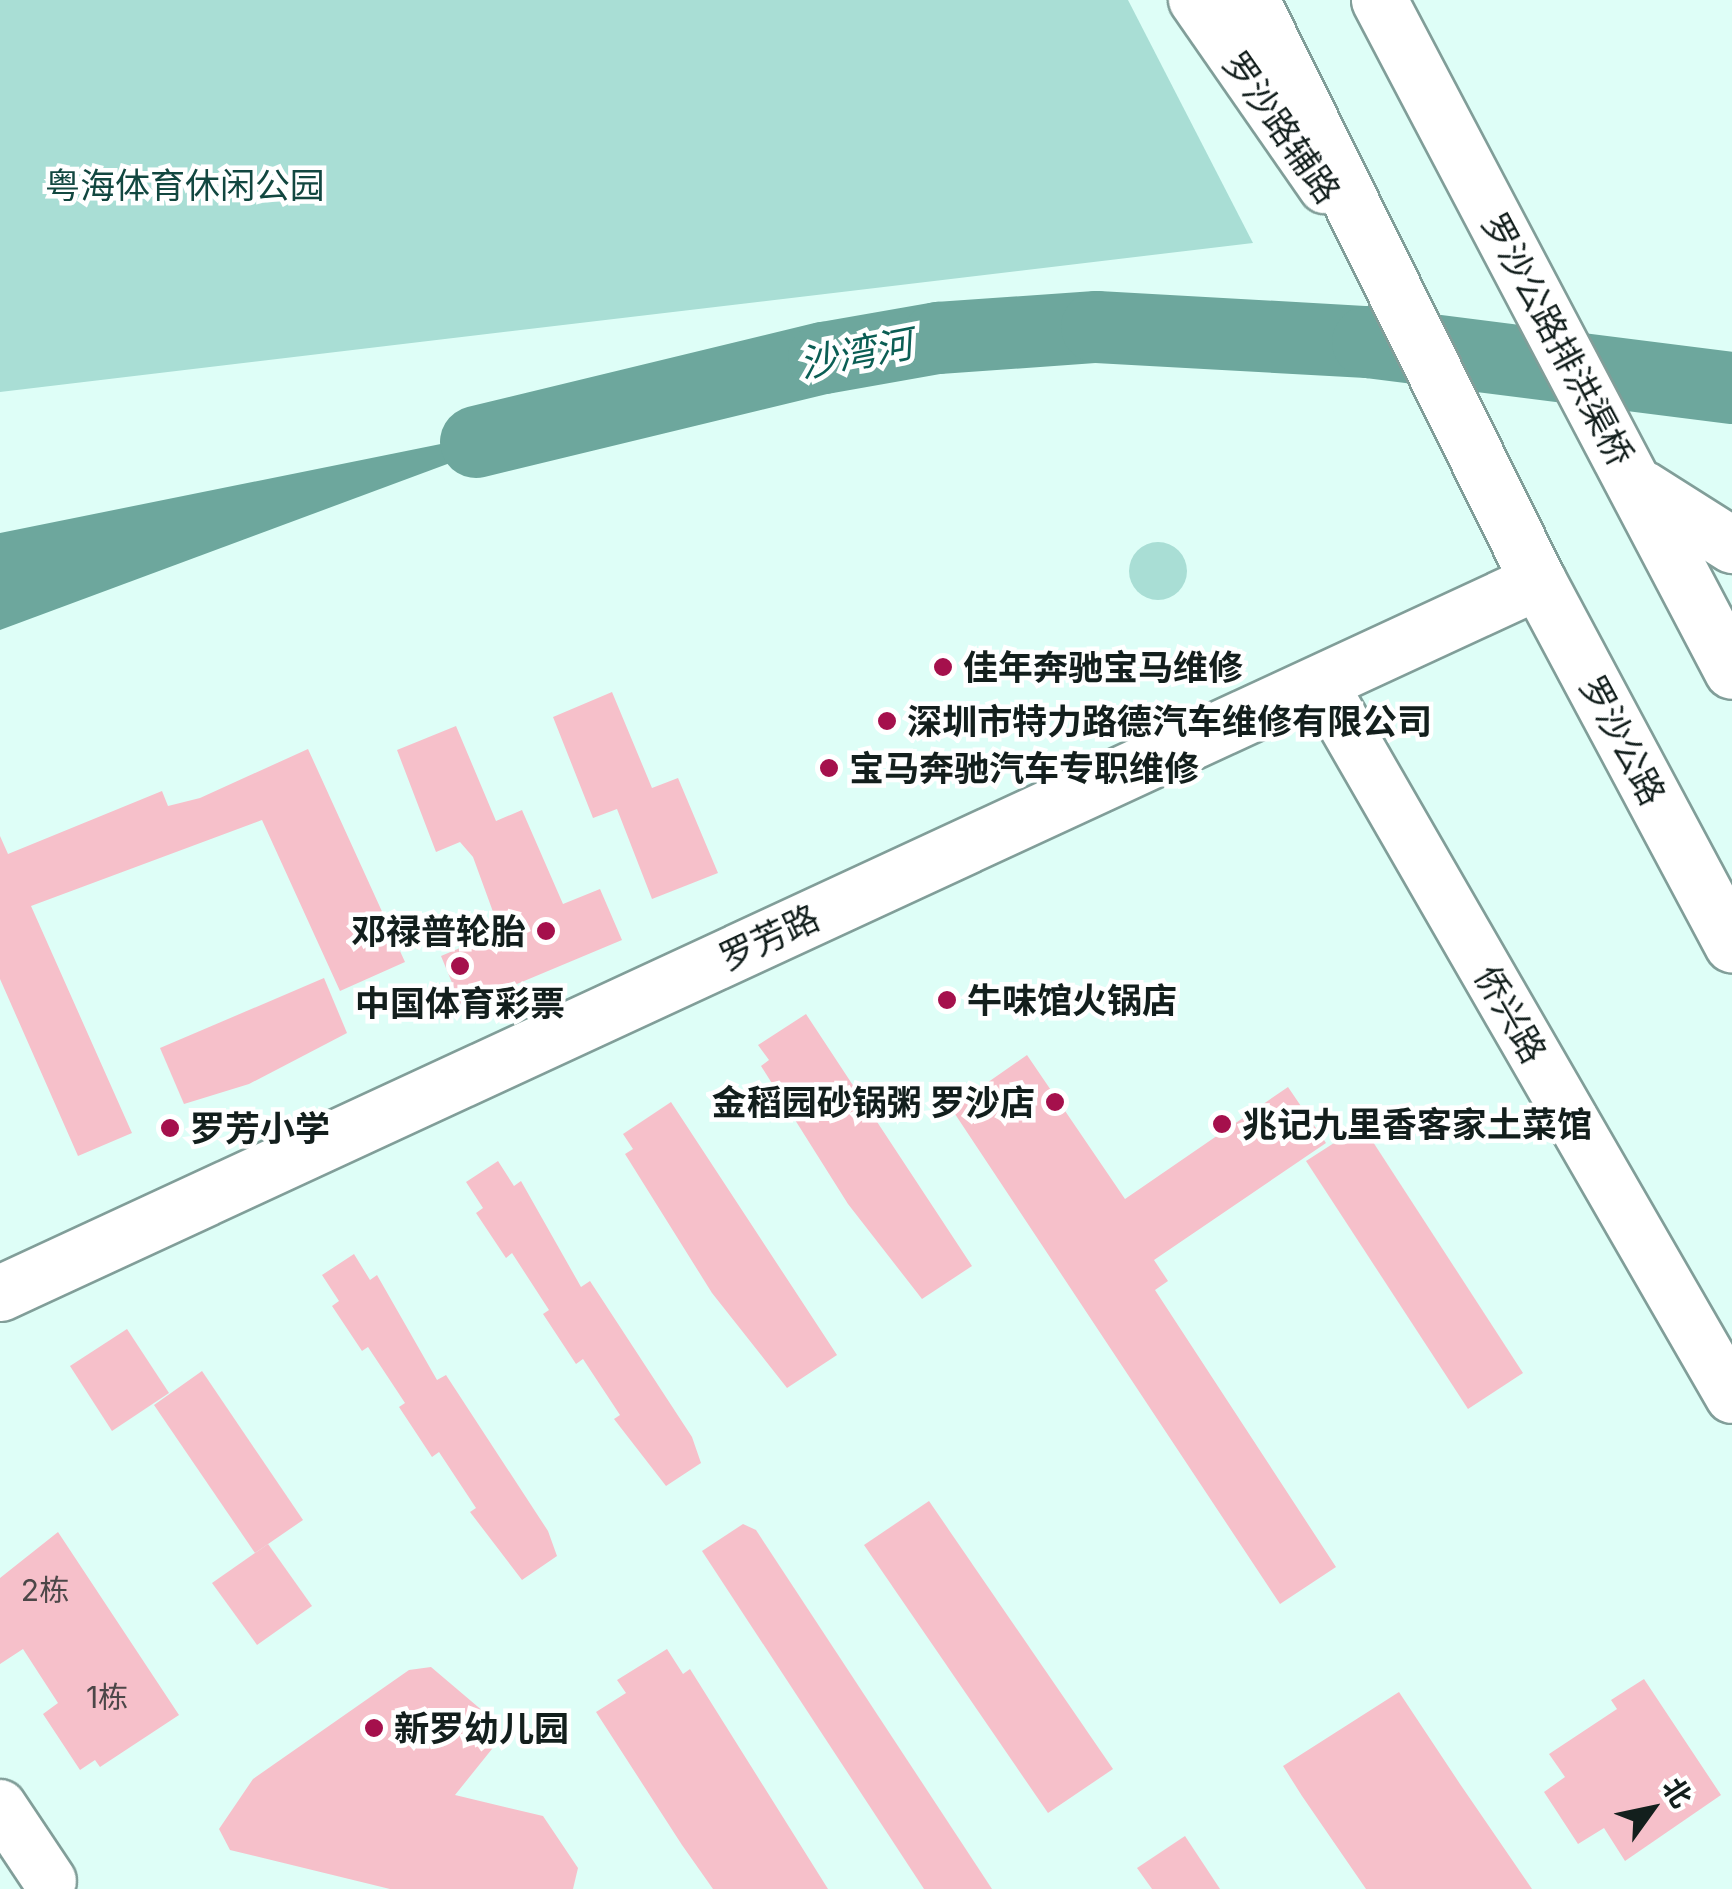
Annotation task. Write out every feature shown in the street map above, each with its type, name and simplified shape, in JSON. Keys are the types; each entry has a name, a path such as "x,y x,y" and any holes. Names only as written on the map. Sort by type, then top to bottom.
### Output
{"main road":[{"path":"1251,0 1372,253 1526,558"},
{"name":"罗沙公路排洪渠桥","path":"1379,0 1634,483"},
{"path":"1634,483 1732,545"},
{"path":"1634,483 1732,671"},
{"name":"罗芳路","path":"0,1293 1320,682 1526,558"},
{"name":"罗沙公路","path":"1526,558 1732,944"}],"street":[{"name":"罗沙路辅路","path":"1195,0 1372,253"},
{"name":"侨兴路","path":"1320,682 1732,1397"},
{"path":"0,1806 58,1886"}],"green space":[{"name":"粤海体育休闲公园","path":"0,0 1128,0 1253,243 0,392"},
{"path":"1158,542 1179,550 1187,571 1179,592 1158,600 1137,592 1129,571 1137,550"}],"shaded area":[{"path":"574,417 0,630 0,533"}],"building":[{"path":"612,692 652,788 678,778 718,873 652,899 617,809 593,818 553,717"},
{"path":"456,726 496,821 522,810 563,904 600,889 622,940 462,1007 441,956 500,931 473,857 460,842 436,852 397,750"},
{"path":"308,749 405,962 340,991 262,820 31,906 132,1133 78,1156 0,979 0,836 8,854 162,791 168,806 200,798"},
{"path":"324,978 347,1033 249,1084 184,1104 160,1048"},
{"path":"806,1014 972,1266 922,1299 848,1204 761,1066 769,1060 758,1045"},
{"path":"1027,1055 1125,1199 1288,1087 1326,1143 1154,1260 1168,1281 1155,1290 1336,1567 1280,1604 951,1108"},
{"path":"671,1102 837,1355 787,1388 712,1293 625,1154 633,1149 623,1134"},
{"path":"1362,1125 1523,1373 1468,1409 1306,1161"},
{"path":"498,1161 514,1186 521,1181 581,1287 590,1281 692,1437 701,1463 666,1486 614,1419 620,1415 583,1359 576,1364 543,1314 549,1310 512,1253 506,1258 476,1213 483,1208 466,1182"},
{"path":"354,1254 370,1280 377,1275 437,1380 446,1375 548,1531 557,1556 522,1580 470,1512 476,1508 439,1452 432,1457 399,1407 405,1403 368,1347 362,1351 332,1306 339,1301 322,1275"},
{"path":"127,1329 169,1393 112,1431 70,1366"},
{"path":"202,1371 303,1520 255,1553 154,1405"},
{"path":"929,1501 1113,1769 1048,1813 864,1545"},
{"path":"743,1524 756,1530 992,1889 924,1889 702,1551"},
{"path":"58,1532 179,1715 100,1767 95,1760 80,1770 43,1714 58,1703 23,1649 0,1664 0,1578"},
{"path":"268,1544 312,1606 257,1645 212,1583"},
{"path":"667,1649 683,1674 690,1669 828,1889 713,1889 682,1845 596,1712 626,1693 617,1680"},
{"path":"431,1667 484,1712 500,1739 455,1795 543,1816 578,1868 573,1889 390,1889 230,1850 219,1829 253,1779 409,1670"},
{"path":"1644,1679 1721,1795 1625,1861 1604,1828 1578,1844 1544,1792 1565,1777 1549,1754 1617,1709 1611,1700"},
{"path":"1399,1692 1532,1889 1366,1889 1302,1796 1283,1766"},
{"path":"1185,1836 1220,1889 1152,1889 1137,1868"}],"waterway":[{"name":"沙湾河","path":"476,442 824,358 938,338 1097,327 1368,342 1732,388"}],"place":[{"name":"佳年奔驰宝马维修","path":"943,667"},
{"name":"深圳市特力路德汽车维修有限公司","path":"887,721"},
{"name":"宝马奔驰汽车专职维修","path":"829,768"},
{"name":"邓禄普轮胎","path":"546,931"},
{"name":"中国体育彩票","path":"460,966"},
{"name":"牛味馆火锅店","path":"947,1000"},
{"name":"金稻园砂锅粥 罗沙店","path":"1055,1102"},
{"name":"兆记九里香客家土菜馆","path":"1222,1124"},
{"name":"罗芳小学","path":"170,1128"},
{"name":"新罗幼儿园","path":"374,1728"}]}
